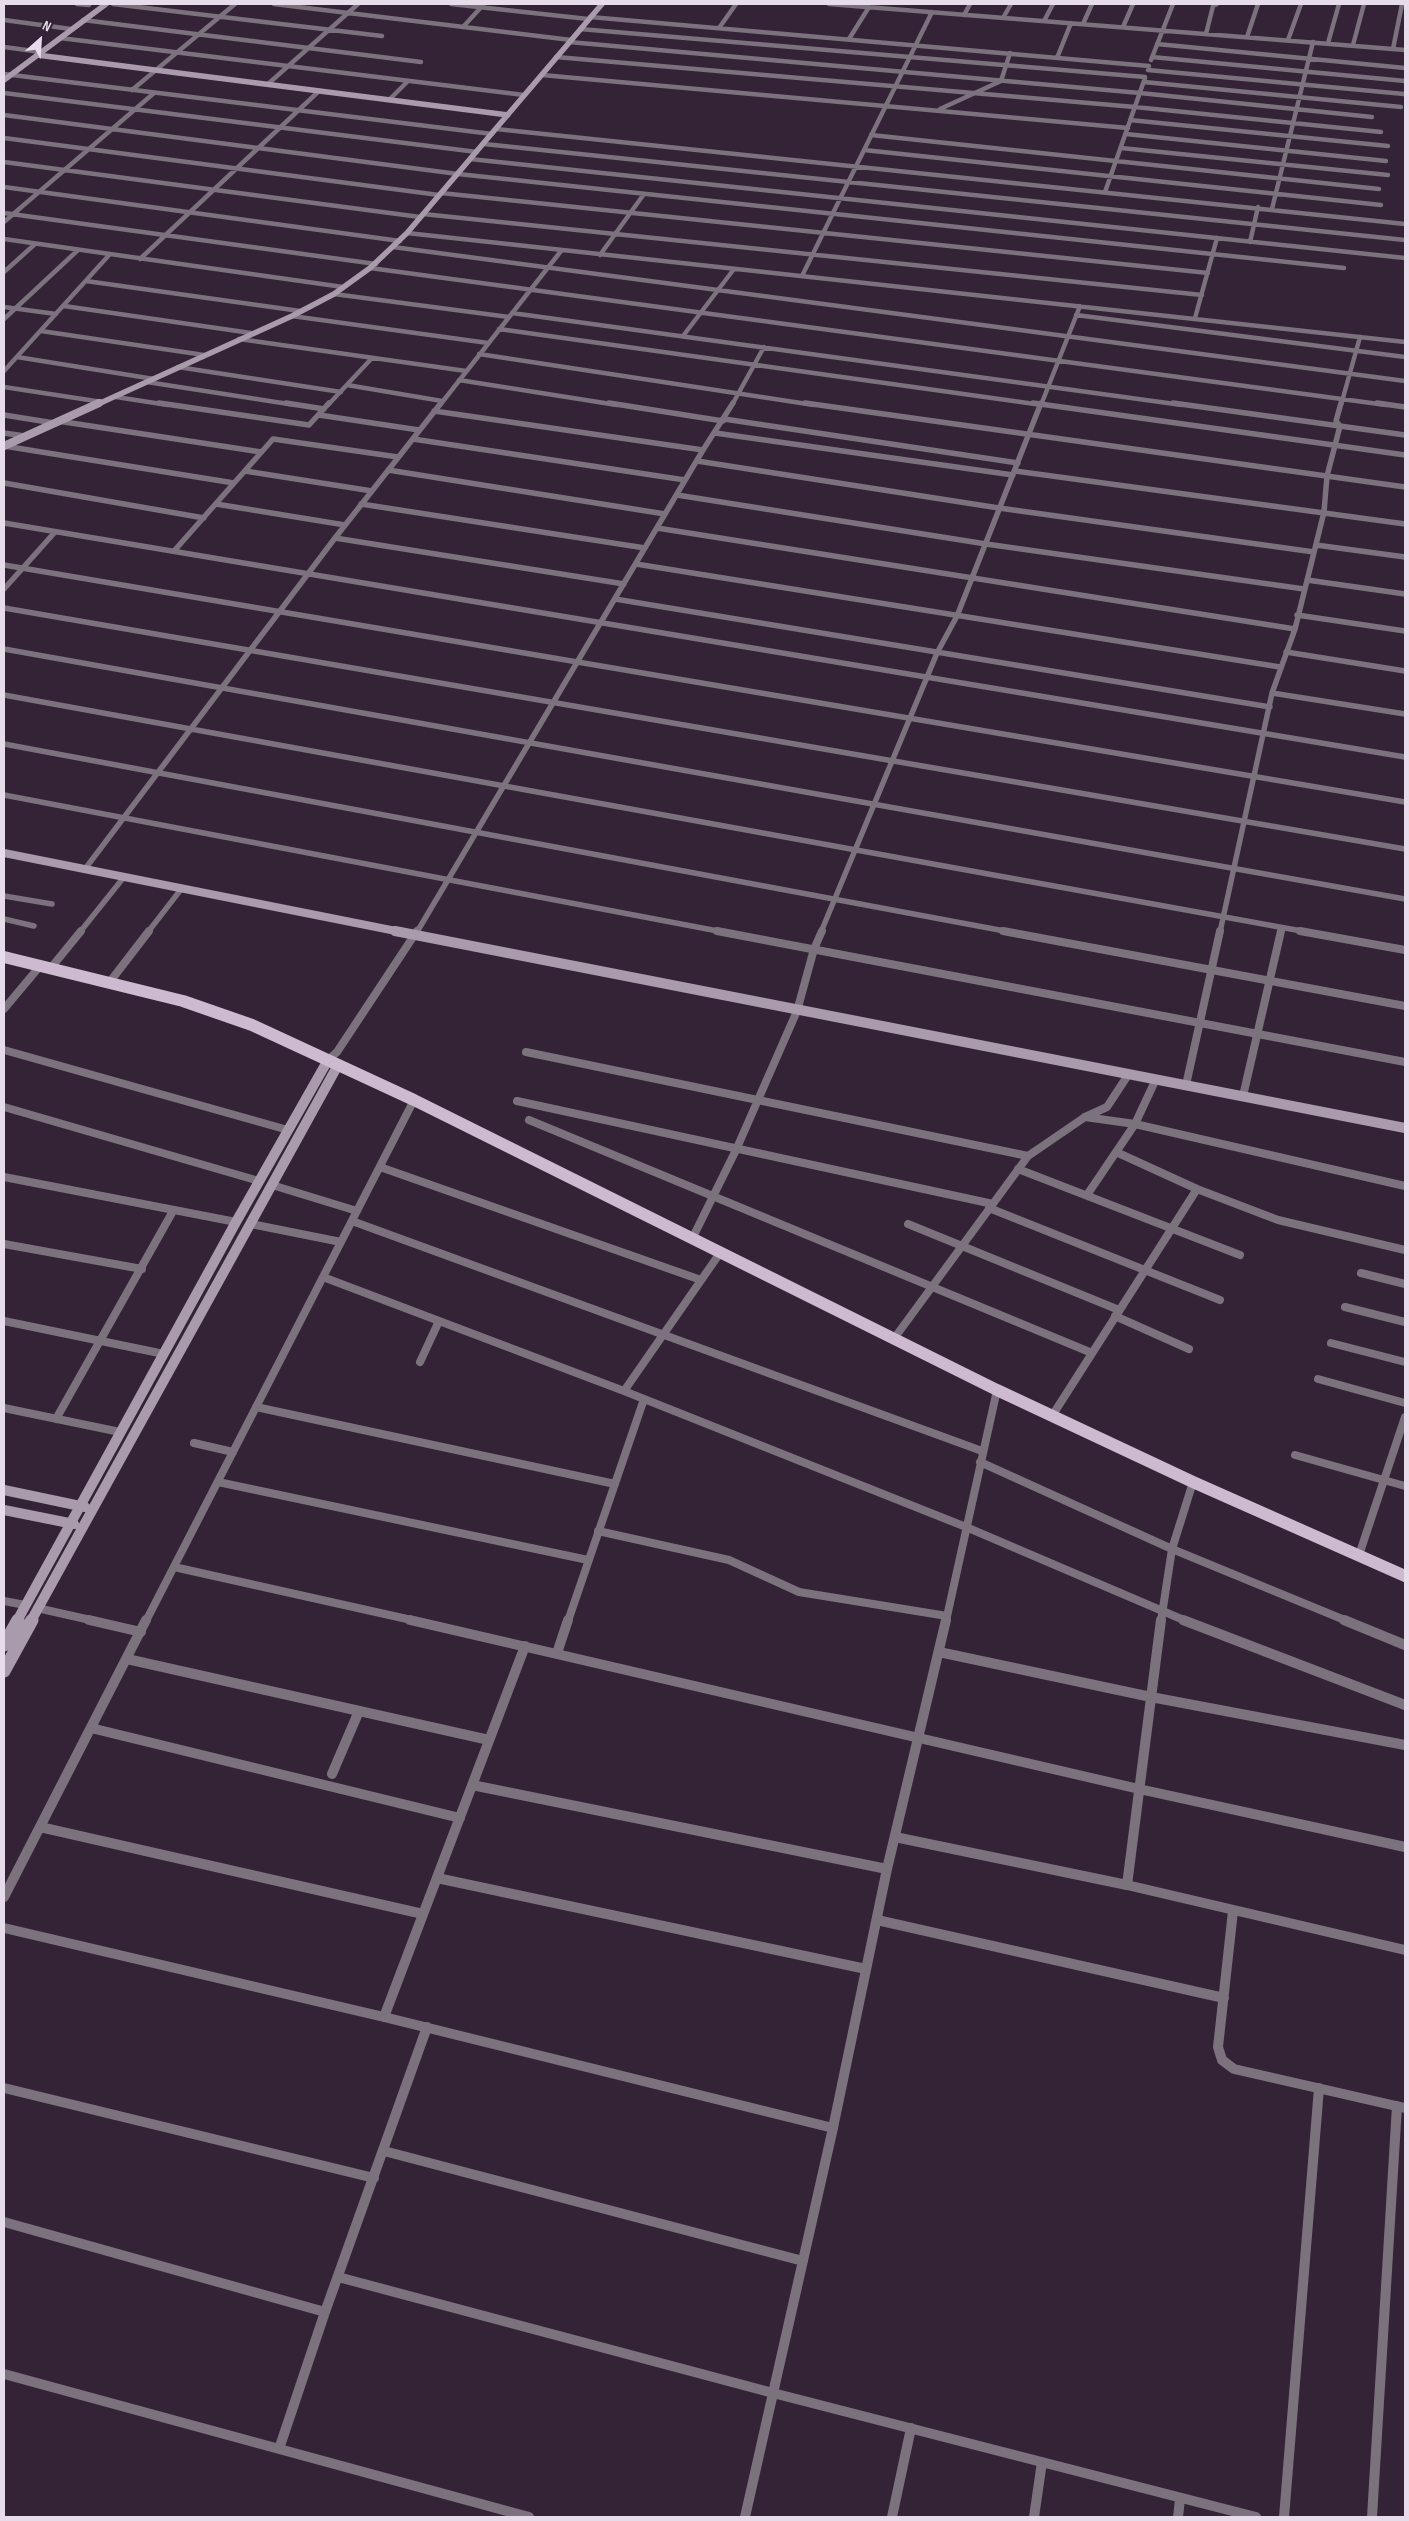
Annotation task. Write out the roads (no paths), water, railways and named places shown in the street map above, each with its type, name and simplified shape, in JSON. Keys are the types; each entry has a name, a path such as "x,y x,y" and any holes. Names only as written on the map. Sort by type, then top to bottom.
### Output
{"main road":[{"path":"4,957 183,1002 252,1026 334,1059 893,1340 1193,1482 1405,1576"}],"street":[{"path":"77,4 89,5"},
{"path":"4,80 7,75 106,4"},
{"path":"113,4 382,36"},
{"path":"132,90 235,4"},
{"path":"274,4 570,41 1140,93 1372,117"},
{"path":"268,84 311,48 358,4"},
{"path":"451,4 483,5 590,18 1057,58 1404,94"},
{"path":"4,446 292,316 334,294 373,266 407,233 602,4"},
{"path":"720,28 736,4"},
{"path":"829,4 1405,50"},
{"path":"898,9 901,4"},
{"path":"922,11 927,4"},
{"path":"964,15 970,4"},
{"path":"1003,18 1011,4"},
{"path":"1044,21 1053,4"},
{"path":"1083,24 1092,4"},
{"path":"1123,27 1133,4"},
{"path":"1106,192 1152,57 1174,4"},
{"path":"1206,34 1212,17 1213,6 1217,4"},
{"path":"1247,37 1258,4"},
{"path":"1288,40 1301,4"},
{"path":"1328,44 1339,4"},
{"path":"1354,46 1364,4"},
{"path":"1393,49 1402,4"},
{"path":"463,27 483,5"},
{"path":"848,39 869,7"},
{"path":"802,276 932,12"},
{"path":"4,20 71,29"},
{"path":"83,20 421,62"},
{"path":"1057,58 1071,23"},
{"path":"580,29 1145,79 1402,107"},
{"path":"60,38 524,95"},
{"path":"1272,209 1313,42"},
{"path":"1157,44 1405,68"},
{"path":"4,47 154,70 508,115"},
{"path":"1002,81 1010,54"},
{"path":"556,57 1135,107 1381,132"},
{"path":"1152,57 1405,81"},
{"path":"542,74 1128,128"},
{"path":"7,75 494,132 856,166 1405,224"},
{"path":"389,100 408,81"},
{"path":"939,110 1002,81"},
{"path":"140,258 319,91"},
{"path":"4,93 477,152"},
{"path":"4,222 154,93"},
{"path":"4,115 458,174 1344,268"},
{"path":"1130,120 1388,146"},
{"path":"1126,134 1386,161"},
{"path":"871,135 1232,175 1379,189"},
{"path":"4,138 440,194 1208,273"},
{"path":"484,144 1405,240"},
{"path":"1121,148 1388,175"},
{"path":"864,150 1381,205"},
{"path":"470,159 1405,258"},
{"path":"4,162 421,215 1202,295"},
{"path":"1229,188 1232,175"},
{"path":"4,187 400,241"},
{"path":"600,255 644,194"},
{"path":"1250,242 1258,208"},
{"path":"4,213 530,289 1405,407"},
{"path":"407,233 1405,342"},
{"path":"1195,318 1217,238"},
{"path":"4,239 343,287"},
{"path":"4,272 35,244"},
{"path":"393,248 1405,381"},
{"path":"4,318 78,250"},
{"path":"86,870 361,504 561,250"},
{"path":"4,372 110,254"},
{"path":"683,336 720,290 734,269"},
{"path":"86,281 300,312"},
{"path":"334,294 683,336 1405,434"},
{"path":"64,306 251,333"},
{"path":"692,1239 736,1150 797,1011 814,949 928,676 957,616 1080,306"},
{"path":"4,307 56,314"},
{"path":"1076,315 1405,357"},
{"path":"292,316 488,343"},
{"path":"499,329 1405,455"},
{"path":"41,331 204,355"},
{"path":"1340,426 1336,420 1360,337"},
{"path":"239,339 466,371"},
{"path":"4,1645 69,1523 288,1130 415,935 696,461 739,394 764,347"},
{"path":"479,354 739,394 1405,487"},
{"path":"17,357 154,378"},
{"path":"116,397 309,425 372,358"},
{"path":"178,367 341,392"},
{"path":"459,380 1018,463"},
{"path":"147,382 324,409"},
{"path":"347,385 442,401"},
{"path":"4,387 102,402"},
{"path":"434,411 703,450"},
{"path":"4,415 261,452"},
{"path":"319,415 419,430"},
{"path":"1186,1085 1272,693 1295,629 1297,614 1324,512 1326,476 1340,426"},
{"path":"4,433 25,436"},
{"path":"715,433 1405,524"},
{"path":"413,439 685,480"},
{"path":"174,551 273,440 398,457"},
{"path":"4,446 234,483"},
{"path":"696,461 999,508 1314,552"},
{"path":"388,470 665,514"},
{"path":"245,471 372,491"},
{"path":"4,483 204,518"},
{"path":"677,495 986,544 1304,589"},
{"path":"216,504 345,525"},
{"path":"361,504 645,548"},
{"path":"4,523 1405,757"},
{"path":"657,528 1295,629"},
{"path":"4,589 55,532"},
{"path":"335,538 624,584"},
{"path":"1316,545 1405,558"},
{"path":"636,564 1280,667"},
{"path":"4,565 280,610 1405,802"},
{"path":"1307,580 1405,594"},
{"path":"615,599 1270,706"},
{"path":"4,608 893,759 1405,849"},
{"path":"1297,614 1405,632"},
{"path":"4,649 1405,899"},
{"path":"1286,652 1405,671"},
{"path":"1272,693 1405,714"},
{"path":"4,695 1405,950"},
{"path":"4,744 476,833 836,898 1405,1006"},
{"path":"4,795 1405,1062"},
{"path":"4,853 797,1011 1405,1128"},
{"path":"4,1009 45,968 124,877"},
{"path":"109,983 182,888"},
{"path":"4,896 52,904"},
{"path":"4,919 34,926"},
{"path":"1243,1096 1282,928"},
{"path":"4,1050 288,1130"},
{"path":"526,1052 1028,1156"},
{"path":"4,1670 251,1224 334,1059"},
{"path":"893,1340 1028,1156 1085,1117 1107,1107 1128,1075"},
{"path":"1086,1194 1135,1124 1156,1079"},
{"path":"4,1898 414,1100"},
{"path":"518,1101 991,1206 1220,1300"},
{"path":"4,1107 259,1181"},
{"path":"1085,1117 1135,1124 1405,1186"},
{"path":"529,1120 1092,1353"},
{"path":"1116,1152 1197,1188 1278,1220 1405,1250"},
{"path":"380,1167 701,1280"},
{"path":"1018,1169 1240,1255"},
{"path":"4,1177 236,1222"},
{"path":"272,1185 357,1211"},
{"path":"1052,1416 1197,1188"},
{"path":"56,1419 173,1211"},
{"path":"352,1221 982,1451"},
{"path":"251,1224 341,1242"},
{"path":"908,1224 1117,1313 1189,1349"},
{"path":"4,1244 142,1269"},
{"path":"624,1391 720,1253"},
{"path":"1360,1273 1405,1284"},
{"path":"323,1278 624,1391 966,1527 1162,1612 1405,1706"},
{"path":"1345,1307 1405,1322"},
{"path":"4,1321 102,1339 164,1354"},
{"path":"420,1362 439,1321"},
{"path":"1331,1343 1405,1362"},
{"path":"1318,1379 1405,1403"},
{"path":"745,2517 833,2128 887,1869 920,1737 997,1390"},
{"path":"556,1653 644,1399"},
{"path":"4,1408 120,1432"},
{"path":"256,1408 615,1484"},
{"path":"1359,1555 1405,1416"},
{"path":"194,1443 233,1452"},
{"path":"1396,1443 1405,1446"},
{"path":"1295,1455 1405,1486"},
{"path":"980,1462 1172,1549 1405,1645"},
{"path":"218,1482 588,1560"},
{"path":"1127,1885 1162,1612 1172,1549 1193,1482"},
{"path":"4,1490 93,1509"},
{"path":"4,1510 84,1526"},
{"path":"598,1531 729,1560 799,1592 947,1616"},
{"path":"174,1567 556,1653 1139,1789 1405,1847"},
{"path":"4,1601 25,1605"},
{"path":"37,1608 141,1632"},
{"path":"384,2017 525,1646"},
{"path":"939,1652 1151,1697 1405,1745"},
{"path":"127,1659 489,1740"},
{"path":"332,1774 359,1711"},
{"path":"91,1728 460,1818"},
{"path":"472,1785 887,1869"},
{"path":"40,1827 423,1914"},
{"path":"895,1837 1127,1885 1405,1950"},
{"path":"437,1878 866,1968"},
{"path":"1233,1911 1218,2047 1222,2060 1234,2069 1401,2107 1372,2517"},
{"path":"877,1920 1224,1998"},
{"path":"4,1928 427,2027 833,2128"},
{"path":"279,2449 325,2312 427,2027"},
{"path":"4,2088 374,2178"},
{"path":"1284,2517 1319,2088"},
{"path":"384,2151 803,2261"},
{"path":"4,2222 325,2312"},
{"path":"338,2276 773,2393 1252,2517"},
{"path":"4,2374 529,2517"},
{"path":"892,2517 910,2428"},
{"path":"1034,2517 1042,2462"},
{"path":"1178,2517 1180,2499"}]}
